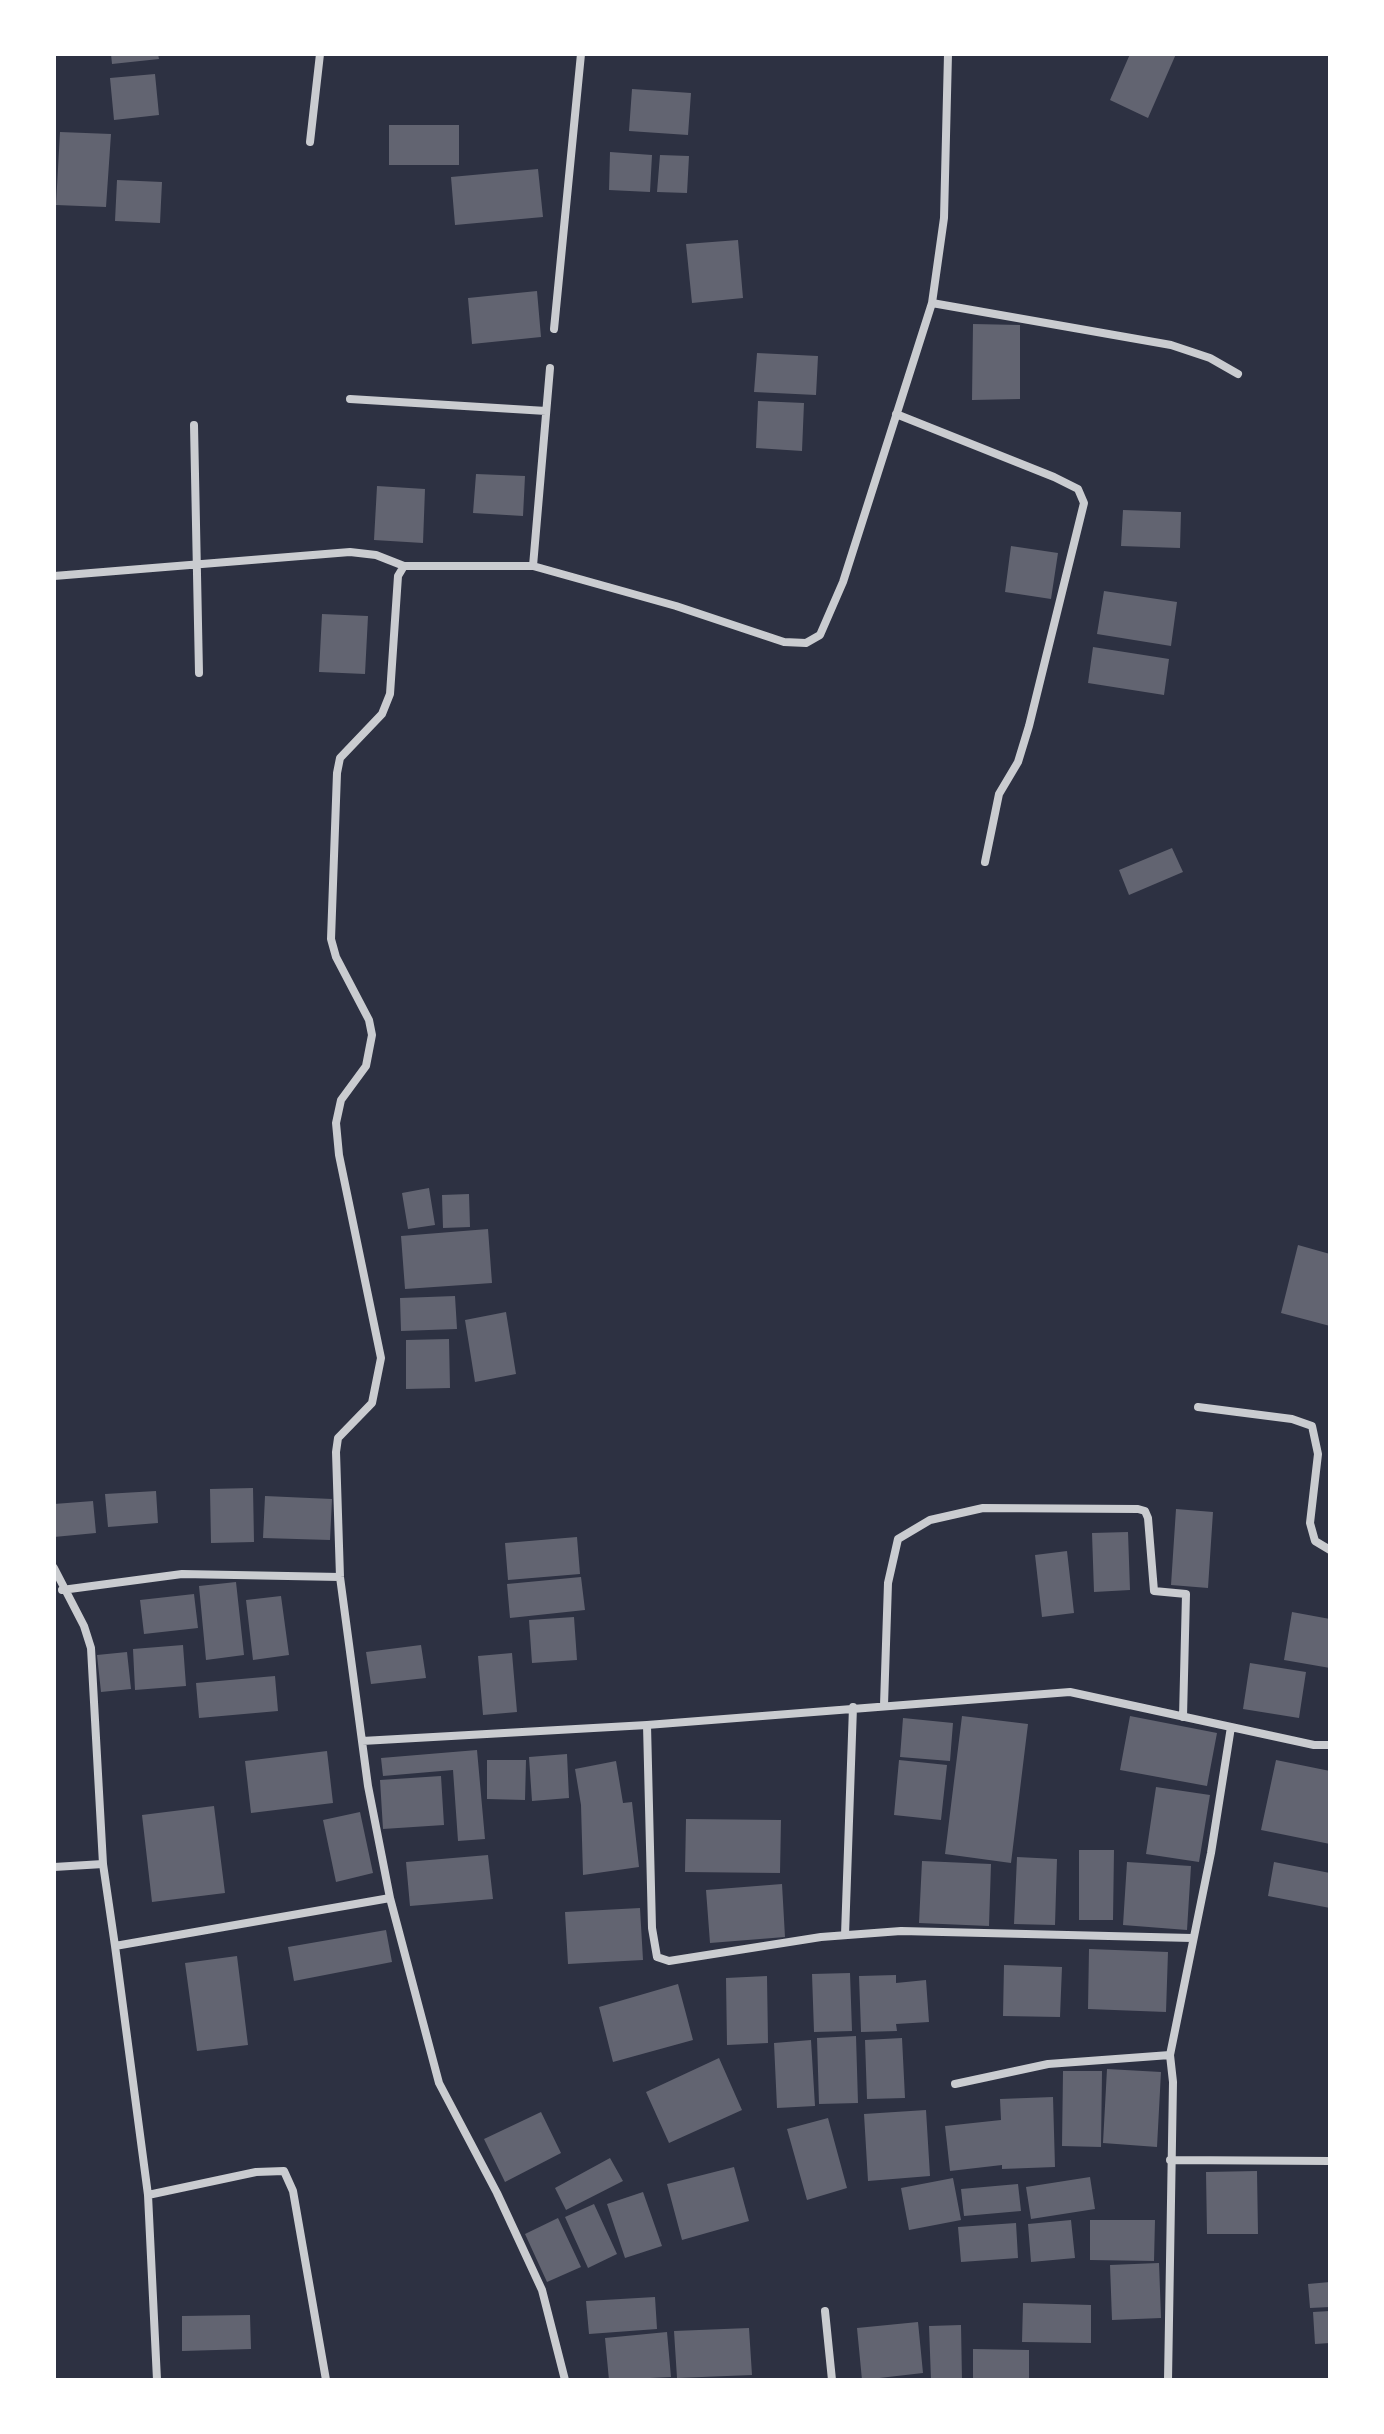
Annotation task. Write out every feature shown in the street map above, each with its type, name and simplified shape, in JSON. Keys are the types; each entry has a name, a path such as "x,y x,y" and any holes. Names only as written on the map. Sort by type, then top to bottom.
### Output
{"street":[{"path":"310,142 320,54"},
{"path":"554,329 581,54"},
{"path":"54,576 350,552 376,555 404,566 533,566 676,606 784,642 806,643 820,635 843,582 932,303 944,218 948,54"},
{"path":"932,303 1171,345 1210,358 1238,374"},
{"path":"533,566 550,368"},
{"path":"350,399 546,411"},
{"path":"896,414 1054,477 1078,489 1084,503 1033,711 1018,762 999,794 985,862"},
{"path":"194,425 199,673"},
{"path":"404,566 398,576 390,694 382,714 340,758 334,796 331,939 336,957 369,1020 372,1035 366,1066 341,1100 336,1123 339,1155 381,1358 372,1403 338,1438 340,1577 362,1741 390,1898 439,2083 497,2193 542,2290 565,2380"},
{"path":"1198,1407 1292,1419 1312,1426 1318,1454 1310,1523 1315,1541 1330,1550"},
{"path":"884,1705 888,1583 898,1539 930,1520 983,1508 1138,1509 1145,1511 1148,1518 1154,1591 1186,1594 1183,1717"},
{"path":"54,1568 62,1590 84,1626 91,1648 103,1864 148,2195 157,2380"},
{"path":"62,1590 182,1574 340,1577"},
{"path":"362,1741 647,1725 1070,1692 1314,1745 1330,1745"},
{"path":"845,1935 853,1707"},
{"path":"647,1725 652,1928 657,1957 669,1961 845,1935 901,1931 1192,1938"},
{"path":"1168,2380 1173,2082 1170,2055 1211,1853 1231,1727"},
{"path":"54,1867 103,1864"},
{"path":"115,1946 390,1898"},
{"path":"955,2084 1048,2064 1170,2055"},
{"path":"1170,2160 1330,2161"},
{"path":"148,2195 256,2172 277,2170 289,2176 326,2380"},
{"path":"825,2311 832,2380"}],"building":[{"path":"111,54 158,54 159,59 112,64"},
{"path":"1130,54 1176,54 1148,118 1110,100"},
{"path":"155,74 159,115 114,120 110,78"},
{"path":"632,89 691,93 688,135 629,131"},
{"path":"389,125 459,125 459,165 389,165"},
{"path":"60,132 111,134 106,207 56,205"},
{"path":"610,152 652,155 650,192 609,190"},
{"path":"660,155 689,156 687,193 657,192"},
{"path":"538,169 543,217 455,225 451,177"},
{"path":"117,180 162,182 160,223 115,221"},
{"path":"738,240 743,298 692,303 686,244"},
{"path":"537,291 541,337 472,344 468,298"},
{"path":"973,324 1020,325 1020,399 972,400"},
{"path":"757,353 818,356 816,395 754,392"},
{"path":"758,401 804,403 802,451 756,448"},
{"path":"476,474 525,476 523,516 473,513"},
{"path":"377,486 425,489 423,543 374,540"},
{"path":"1123,510 1181,512 1180,548 1121,546"},
{"path":"1011,546 1058,553 1051,599 1005,592"},
{"path":"1104,591 1177,602 1171,646 1097,634"},
{"path":"322,614 368,616 365,674 319,672"},
{"path":"1093,647 1169,659 1164,695 1088,683"},
{"path":"1172,848 1183,872 1129,895 1119,870"},
{"path":"429,1188 435,1225 408,1229 402,1193"},
{"path":"469,1194 470,1227 443,1228 442,1195"},
{"path":"488,1229 492,1283 405,1289 401,1236"},
{"path":"1298,1245 1330,1254 1330,1326 1281,1313"},
{"path":"455,1296 457,1329 401,1331 400,1298"},
{"path":"506,1312 516,1374 475,1382 465,1320"},
{"path":"449,1339 450,1388 406,1389 406,1340"},
{"path":"253,1488 254,1542 211,1543 210,1489"},
{"path":"156,1491 158,1523 108,1527 105,1494"},
{"path":"265,1496 332,1499 330,1540 263,1538"},
{"path":"93,1501 96,1533 54,1537 54,1504"},
{"path":"1176,1509 1213,1512 1208,1588 1171,1585"},
{"path":"1128,1532 1130,1590 1094,1592 1092,1533"},
{"path":"577,1537 580,1574 508,1580 505,1543"},
{"path":"1067,1551 1074,1613 1042,1617 1035,1555"},
{"path":"581,1577 585,1610 510,1618 507,1584"},
{"path":"236,1582 244,1655 206,1660 199,1586"},
{"path":"194,1594 198,1628 144,1634 140,1600"},
{"path":"281,1596 289,1655 253,1660 246,1600"},
{"path":"1292,1612 1330,1619 1330,1668 1284,1660"},
{"path":"574,1617 577,1660 532,1663 529,1620"},
{"path":"183,1645 186,1686 135,1690 133,1649"},
{"path":"421,1645 426,1678 371,1684 366,1652"},
{"path":"127,1652 131,1689 101,1692 97,1655"},
{"path":"512,1653 517,1712 483,1715 478,1656"},
{"path":"1250,1663 1306,1672 1299,1718 1243,1709"},
{"path":"275,1676 278,1711 199,1718 196,1683"},
{"path":"962,1716 1028,1724 1011,1863 945,1854"},
{"path":"1130,1716 1217,1733 1207,1786 1120,1770"},
{"path":"903,1718 953,1723 950,1761 900,1757"},
{"path":"477,1750 485,1839 458,1841 453,1770 383,1776 381,1758"},
{"path":"327,1751 333,1803 251,1813 245,1761"},
{"path":"567,1754 569,1798 532,1801 529,1757"},
{"path":"487,1760 526,1760 525,1800 487,1799"},
{"path":"899,1760 947,1765 941,1820 894,1815"},
{"path":"1276,1760 1330,1771 1330,1844 1261,1830"},
{"path":"616,1761 623,1803 632,1802 639,1867 583,1875 581,1805 575,1769"},
{"path":"441,1776 444,1825 383,1829 380,1780"},
{"path":"1156,1787 1210,1795 1199,1862 1146,1854"},
{"path":"214,1806 225,1893 152,1902 142,1815"},
{"path":"360,1812 373,1873 336,1882 323,1820"},
{"path":"686,1819 781,1820 780,1873 685,1872"},
{"path":"1079,1850 1114,1850 1113,1920 1079,1920"},
{"path":"488,1855 493,1899 410,1906 406,1862"},
{"path":"1017,1857 1057,1859 1055,1925 1014,1924"},
{"path":"922,1861 991,1864 989,1926 919,1923"},
{"path":"1127,1862 1191,1866 1187,1930 1123,1925"},
{"path":"1274,1862 1330,1873 1330,1908 1268,1896"},
{"path":"782,1884 785,1937 710,1943 706,1890"},
{"path":"640,1908 643,1960 568,1964 565,1912"},
{"path":"386,1930 392,1962 294,1981 288,1947"},
{"path":"1089,1949 1168,1952 1166,2012 1088,2009"},
{"path":"237,1956 248,2045 197,2051 185,1963"},
{"path":"1004,1965 1062,1967 1060,2017 1003,2016"},
{"path":"850,1973 852,2031 814,2032 812,1974"},
{"path":"896,1975 896,1983 926,1980 929,2022 896,2024 897,2031 861,2032 859,1976"},
{"path":"767,1976 768,2043 727,2045 726,1978"},
{"path":"678,1984 693,2040 613,2062 599,2007"},
{"path":"856,2036 858,2103 819,2104 817,2038"},
{"path":"902,2038 905,2098 867,2099 865,2040"},
{"path":"811,2040 815,2106 777,2108 774,2043"},
{"path":"719,2058 742,2110 669,2143 646,2092"},
{"path":"1107,2069 1161,2072 1157,2147 1103,2143"},
{"path":"1063,2071 1102,2071 1101,2147 1062,2146"},
{"path":"1053,2097 1055,2167 1002,2169 1002,2165 950,2171 945,2126 1001,2120 1000,2099"},
{"path":"926,2110 930,2176 868,2181 864,2114"},
{"path":"541,2112 561,2153 505,2182 484,2139"},
{"path":"828,2118 847,2188 807,2200 787,2129"},
{"path":"610,2158 623,2181 566,2210 555,2188"},
{"path":"734,2167 749,2221 682,2240 667,2184"},
{"path":"1257,2171 1258,2234 1207,2234 1206,2172"},
{"path":"1090,2177 1095,2209 1031,2219 1026,2187"},
{"path":"953,2178 961,2220 909,2230 901,2188"},
{"path":"1018,2184 1021,2211 964,2216 961,2189"},
{"path":"643,2192 662,2246 625,2258 607,2204"},
{"path":"594,2204 617,2254 588,2268 565,2217"},
{"path":"558,2218 581,2267 547,2282 525,2234"},
{"path":"1071,2220 1075,2258 1031,2262 1028,2224"},
{"path":"1090,2220 1155,2220 1154,2261 1090,2260"},
{"path":"1016,2223 1018,2258 961,2262 958,2227"},
{"path":"1159,2263 1161,2318 1112,2320 1110,2265"},
{"path":"1330,2282 1330,2307 1310,2308 1308,2284"},
{"path":"655,2297 657,2329 589,2334 586,2301"},
{"path":"1023,2303 1091,2305 1091,2343 1022,2342"},
{"path":"1330,2311 1330,2343 1315,2344 1313,2312"},
{"path":"250,2315 251,2349 182,2351 182,2316"},
{"path":"918,2322 923,2373 862,2380 857,2328"},
{"path":"961,2325 962,2380 931,2380 929,2326"},
{"path":"749,2328 752,2375 677,2378 674,2331"},
{"path":"667,2332 671,2377 609,2380 605,2338"},
{"path":"973,2349 1029,2350 1029,2380 973,2380"}]}
